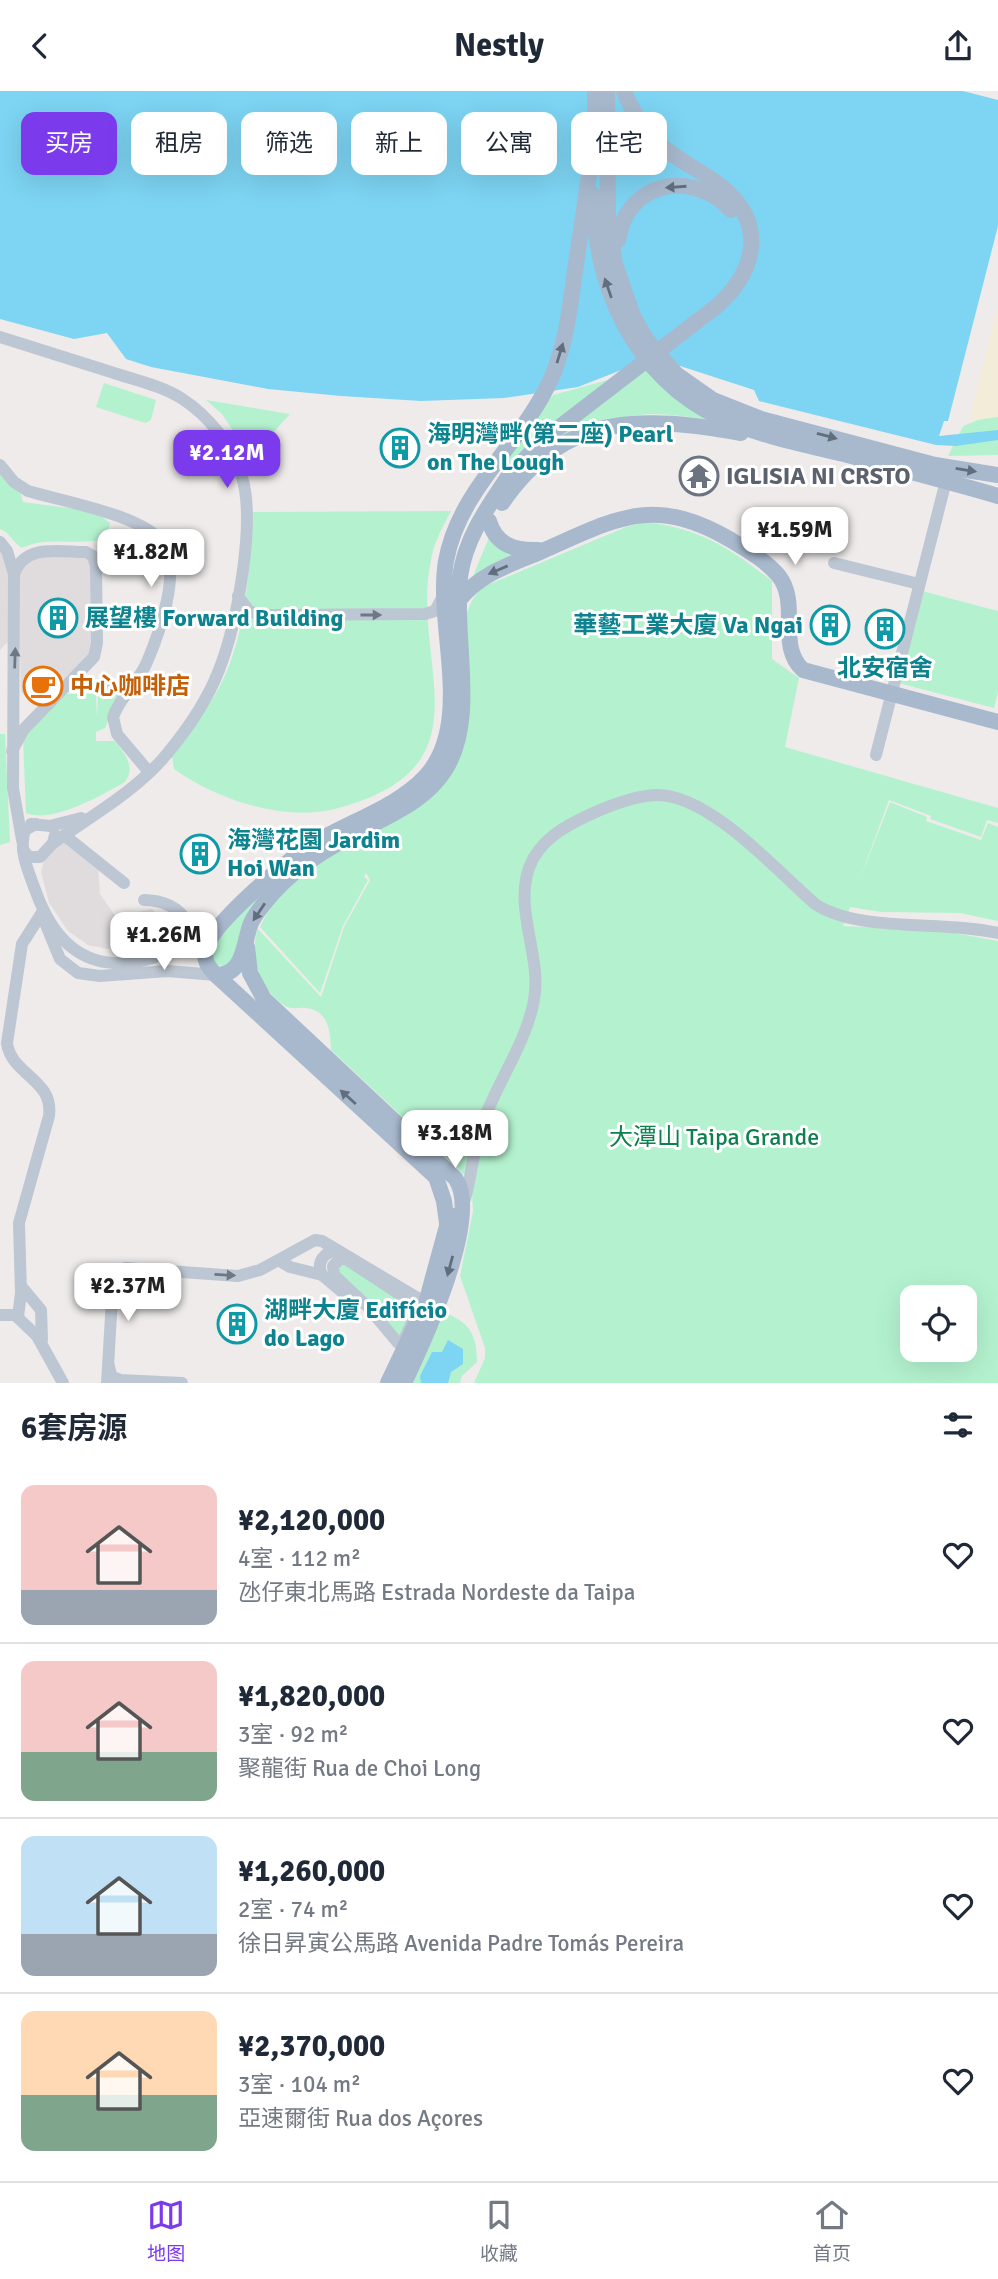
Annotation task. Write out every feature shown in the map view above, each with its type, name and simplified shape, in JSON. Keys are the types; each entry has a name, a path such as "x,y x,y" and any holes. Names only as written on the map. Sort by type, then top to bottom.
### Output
{"main road":[{"path":"595,91 595,112"},
{"path":"607,91 608,217 615,264 633,316 646,339 676,374 713,400 759,426 935,465 998,475"},
{"path":"505,474 544,439 717,306 740,283 749,263 750,233 738,204 721,186 651,136 640,123 624,91"},
{"path":"216,975 230,973 238,965 262,907 293,874 314,858 413,803 446,769 456,749 462,724 447,559 463,512 550,381 564,341 589,175"},
{"path":"596,175 597,244 605,282 626,329 666,381 696,404 759,426 837,453 998,496"},
{"path":"447,1223 444,1201 436,1177 216,975 205,960 207,945 232,915 298,856 408,792 436,763 448,731 450,708 450,577 467,524 542,431 718,295 740,263 740,228 730,209 708,192 694,186 668,186 641,199 626,214 618,240 615,264"},
{"path":"450,599 489,521 522,478 565,445 616,425 672,426 837,453"},
{"path":"450,599 481,577 627,516 663,514 697,522 751,552 780,577 789,604 790,649 803,670 998,722"},
{"path":"489,521 496,536 508,546 520,550 544,550"},
{"path":"247,938 250,973 264,999 455,1178 465,1199 445,1285 404,1383"},
{"path":"388,1383 426,1303 447,1223 455,1178"},
{"path":"426,1303 428,1331"}],"street":[{"path":"0,337 156,386 181,398 206,419 229,447 242,478 246,510 245,545 238,596 219,669 206,697 184,732 149,772 58,839 42,855 33,859 23,845 25,830 36,824"},
{"path":"0,465 20,488 130,521 159,538 167,550 171,574 164,611 151,653 116,711 114,728 149,772"},
{"path":"876,755 946,481"},
{"path":"0,542 7,551 14,574 13,788 23,845 49,936 64,964 78,973 125,968 185,947 232,915"},
{"path":"12,751 24,729 96,652 95,559 86,552 34,552 22,558 14,574"},
{"path":"834,563 919,585"},
{"path":"238,596 249,611 261,615"},
{"path":"229,630 244,617 261,615 425,614 450,599"},
{"path":"96,688 132,687"},
{"path":"14,703 26,711 38,713"},
{"path":"465,1199 481,1126 534,1002 536,969 526,890 528,869 550,837 597,812 645,796 681,799 713,814 815,904 834,914 866,921 950,924 998,933"},
{"path":"17,814 26,822 50,826 92,815"},
{"path":"50,826 58,839 124,883"},
{"path":"38,897 42,855"},
{"path":"144,900 160,900 183,914 188,923 167,941 165,954"},
{"path":"35,1325 20,1323 19,1223 50,1109 47,1092 10,1058 8,1051 16,968 23,942 43,911"},
{"path":"43,911 60,937 82,956"},
{"path":"23,942 36,936 49,936 82,956 125,968 216,975"},
{"path":"455,1178 475,1148"},
{"path":"107,1383 113,1282 119,1271 132,1268 238,1276 253,1273 280,1261 315,1240 426,1303"},
{"path":"342,1255 334,1263 334,1275 348,1285 398,1343 401,1343 417,1312 416,1305 342,1255 329,1252 322,1258 319,1266 322,1275 381,1330 399,1361"},
{"path":"280,1261 290,1267 322,1275"},
{"path":"0,1315 10,1314 19,1302"},
{"path":"19,1302 41,1310 35,1325 43,1347 63,1383"},
{"path":"109,1362 115,1379 182,1383"}],"shaded area":[{"path":"0,550 9,576 10,640 0,650"},
{"name":"展望樓 Forward Building","path":"85,554 91,559 93,652 42,699 30,700 21,692 18,573 26,558"},
{"path":"64,839 98,865 100,894 116,917 152,909 176,934 125,949 107,949 88,945 68,931 49,903 41,872 45,858"}],"green space":[{"path":"648,369 728,425 683,416 636,415 594,428 514,480 496,466 553,395"},
{"path":"104,383 156,400 151,420 145,423 96,407"},
{"path":"206,400 290,414 260,447 243,446 222,414"},
{"path":"998,412 998,455 948,456 963,426"},
{"path":"0,473 20,491 23,502 98,514 110,523 107,538 86,542 42,542 22,548 0,529"},
{"path":"451,511 431,560 427,599 435,708 430,739 414,767 384,791 335,809 315,812 272,810 250,805 209,790 174,769 172,757 215,695 236,645 245,601 253,512"},
{"name":"大潭山 Taipa Grande","path":"646,522 699,535 728,550 772,581 772,659 799,678 785,747 998,808 998,823 987,820 981,837 930,819 931,816 889,800 860,879 890,802 927,817 926,821 981,840 988,823 998,827 998,921 960,913 881,912 850,907 843,926 943,931 998,941 998,1383 474,1383 485,1358 485,1348 460,1276 473,1211 471,1181 331,1050 329,1029 319,1013 306,1008 285,1006 276,999 258,971 254,950 258,929 321,997 344,927 370,880 366,873 364,877 368,880 343,926 320,993 260,927 275,902 315,864 414,804 437,788 447,776 465,742 468,719 465,621 472,602 485,586 626,527"},
{"path":"490,535 515,555 473,576"},
{"path":"922,591 998,611 998,692 994,708 898,683"},
{"path":"451,631 454,631 455,684"},
{"path":"455,684 456,737 442,767 419,791 318,850 275,885 249,917 238,952 228,966 215,965 210,957 211,946 258,892 315,848 375,816 414,791 430,776 443,758 454,725"},
{"path":"120,693 105,728 96,732 96,741 115,741 128,761 129,771 125,782 77,807 49,815 26,813 23,738 26,732 67,694 96,694 97,719 98,694"},
{"path":"0,734 5,734 10,842 0,845"},
{"path":"343,1262 409,1304 411,1312 400,1337 336,1272"},
{"path":"440,1311 458,1319 469,1329 475,1343 477,1362 462,1376 460,1383 411,1383"}],"sand":[{"path":"998,304 998,417 969,421"}],"water":[{"path":"0,91 963,91 998,100 998,226 948,421 944,421 939,436 998,430 998,440 956,446 936,445 759,401 754,390 674,364 634,365 578,387 504,398 421,401 268,389 151,367 126,359 107,333 74,339 0,319"},
{"path":"448,1340 463,1349 463,1364 451,1372 448,1383 421,1383 420,1376 432,1352 442,1352"}],"place":[{"name":"海明灣畔(第二座) Pearl on The Lough","path":"400,448"},
{"name":"IGLISIA NI CRSTO","path":"699,476"},
{"name":"展望樓 Forward Building","path":"58,618"},
{"name":"華藝工業大廈 Va Ngai","path":"830,625"},
{"name":"北安宿舍","path":"885,629"},
{"name":"中心咖啡店","path":"43,686"},
{"name":"海灣花園 Jardim Hoi Wan","path":"200,854"},
{"name":"湖畔大廈 Edifício do Lago","path":"237,1324"}]}
